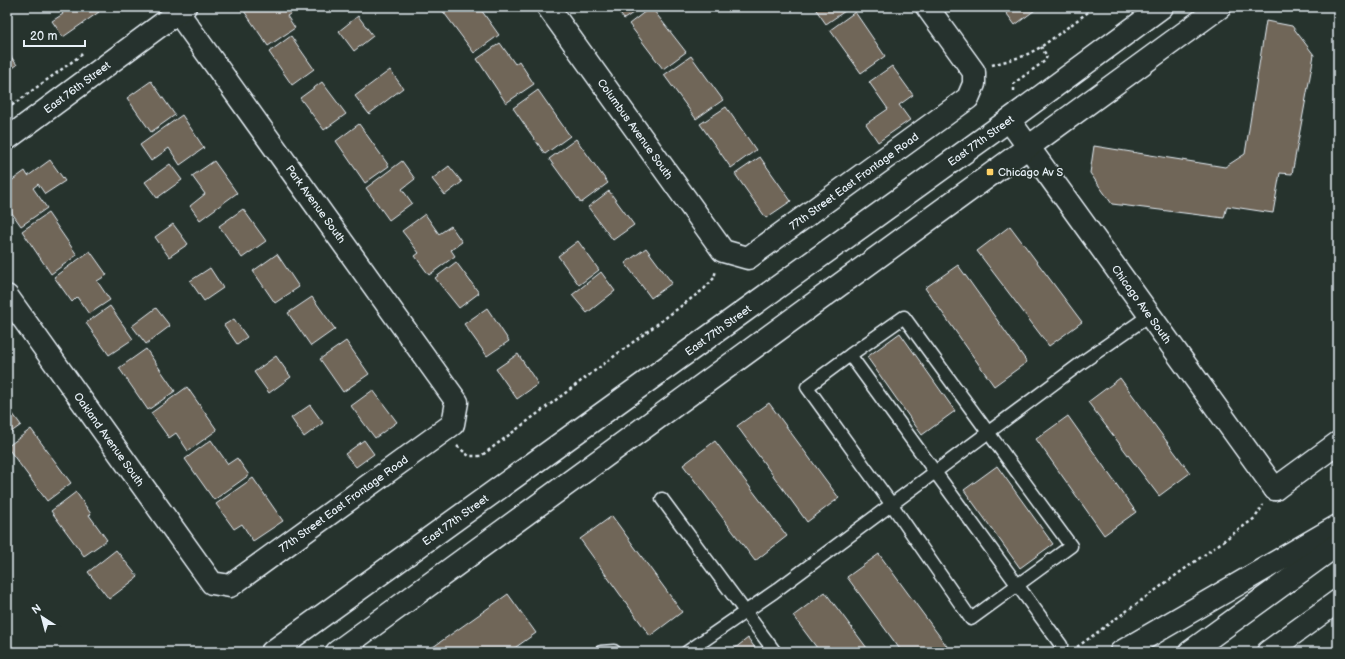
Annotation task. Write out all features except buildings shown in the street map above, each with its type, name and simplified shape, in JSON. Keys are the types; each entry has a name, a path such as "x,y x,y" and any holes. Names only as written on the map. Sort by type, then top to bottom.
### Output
{"main road":[{"name":"Columbus Avenue South","path":"548,7 723,251"},
{"path":"927,7 974,78"},
{"name":"East 77th Street","path":"272,652 1009,120 1162,7"},
{"path":"350,648 1029,146 1220,7"},
{"name":"East 76th Street","path":"7,139 179,9"},
{"name":"Park Avenue South","path":"179,9 457,402"},
{"name":"77th Street East Frontage Road","path":"723,251 748,258 968,98 974,78"},
{"name":"Chicago Ave South","path":"1009,120 1275,489"},
{"name":"Oakland Avenue South","path":"7,296 212,583"},
{"name":"77th Street East Frontage Road","path":"212,583 230,586 440,434 453,424 457,402"},
{"path":"1275,489 1338,443"},
{"path":"1121,652 1338,526"},
{"path":"1190,652 1338,544"},
{"path":"1268,652 1338,601"},
{"path":"1290,652 1338,607"}],"lane":[{"path":"687,652 774,592 1084,361 1150,315"},
{"path":"904,317 1070,546 1018,586 971,619 892,505 807,387 850,355 904,317"},
{"path":"850,355 1061,645"},
{"path":"662,499 775,652"},
{"path":"601,652 615,652"}],"path":[{"path":"974,78 982,66 1024,56 1041,47 1095,7"},
{"path":"7,109 89,49"},
{"path":"440,434 470,456 480,456 704,289 714,278 723,251"},
{"path":"1076,648 1255,518 1275,489"},
{"path":"1334,652 1338,649"}],"place":[{"name":"Chicago Av S","path":"990,172"}]}
